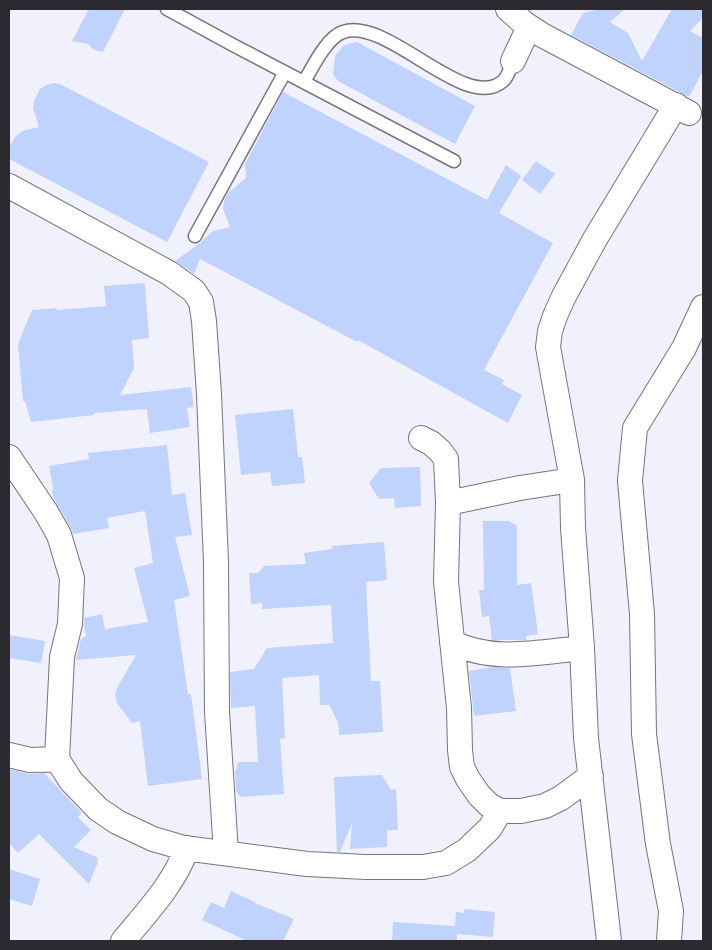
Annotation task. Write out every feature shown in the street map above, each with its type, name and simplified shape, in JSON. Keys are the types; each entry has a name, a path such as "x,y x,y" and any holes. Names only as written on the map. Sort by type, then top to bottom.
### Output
{"street":[{"path":"508,9 530,27 565,48 687,112 595,239 555,316 550,331 548,347 572,480 573,528 582,648 586,738 608,941"},
{"path":"513,61 530,27"},
{"path":"9,186 169,273 194,291 201,302 209,394 216,562 217,712 226,853"},
{"path":"669,941 671,911 658,844 644,734 642,614 630,481 635,428 684,348 703,307"},
{"path":"421,438 440,450 446,459 448,503 446,582 460,708 460,750 462,767 468,779 489,805 500,811 521,811 545,806 561,798 591,776"},
{"path":"9,457 59,535 72,578 70,624 62,657 57,760 71,780 98,809 117,822 153,838 187,848 307,864 366,867 423,867 446,862 467,850 490,828 500,811"},
{"path":"448,503 520,488 572,480"},
{"path":"452,642 484,653 513,655 582,648"},
{"path":"9,755 30,760 57,760"},
{"path":"123,941 164,892 180,867 187,848"}],"lane":[{"path":"166,9 454,161"},
{"path":"304,82 319,55 334,37 343,31 369,31 383,37 437,70 480,88 491,87 505,80 513,61"},
{"path":"195,236 285,72"}],"building":[{"path":"89,9 125,9 103,52 94,50 88,44 72,41"},
{"path":"600,9 625,9 610,22 628,33 642,61 672,9 703,9 703,18 690,31 703,38 703,71 689,97 571,35 583,13"},
{"path":"357,42 475,106 455,144 338,81 333,74 335,56 343,46"},
{"path":"54,83 60,84 209,162 167,242 11,160 9,154 10,146 16,136 22,131 39,127 33,108 40,89"},
{"path":"283,92 487,200 506,165 521,176 499,213 553,243 484,370 504,380 502,384 522,395 508,423 358,340 357,342 200,259 194,274 175,261 213,231 230,227 223,209 225,198 228,193 246,178 245,164"},
{"path":"536,161 555,174 540,194 522,180"},
{"path":"145,283 143,286 145,285 149,338 132,340 134,368 120,395 191,387 194,407 187,408 190,427 150,433 147,409 94,413 94,415 31,422 25,401 23,401 18,344 32,310 106,306 104,286"},
{"path":"293,409 298,457 302,457 305,483 272,486 270,472 241,475 235,415"},
{"path":"167,445 172,495 185,493 192,535 175,537 190,596 174,600 188,694 191,694 202,779 148,786 140,721 132,723 117,703 115,695 136,655 76,660 81,639 86,636 84,618 102,614 105,629 148,622 134,568 153,563 145,511 107,518 109,528 73,534 54,499 49,466 89,459 88,453"},
{"path":"420,467 421,506 395,508 394,498 379,499 369,483 381,468"},
{"path":"483,521 509,521 517,526 517,585 531,583 538,634 526,636 526,640 492,640 489,616 482,617 479,590 484,590"},
{"path":"384,542 387,580 366,582 371,681 380,681 383,732 339,735 338,722 329,705 320,705 319,675 282,678 285,738 280,739 284,794 240,797 236,791 235,771 238,762 258,762 255,706 231,708 230,672 254,669 267,648 333,643 331,605 262,609 262,603 251,604 249,573 258,573 264,566 306,564 304,553 332,549 332,546"},
{"path":"9,635 45,641 41,663 9,658"},
{"path":"493,667 510,668 516,711 474,716 469,671"},
{"path":"9,769 28,774 44,773 82,813 78,817 91,830 74,847 98,858 89,884 39,834 18,853 9,843"},
{"path":"382,775 391,790 396,789 398,830 387,830 387,847 350,849 352,823 340,852 337,852 334,777"},
{"path":"9,869 40,879 32,906 9,899"},
{"path":"231,891 294,919 283,941 247,941 202,920 211,902 224,908"},
{"path":"464,909 495,912 493,937 457,934 457,941 392,941 393,922 455,926 456,912 464,913"}]}
